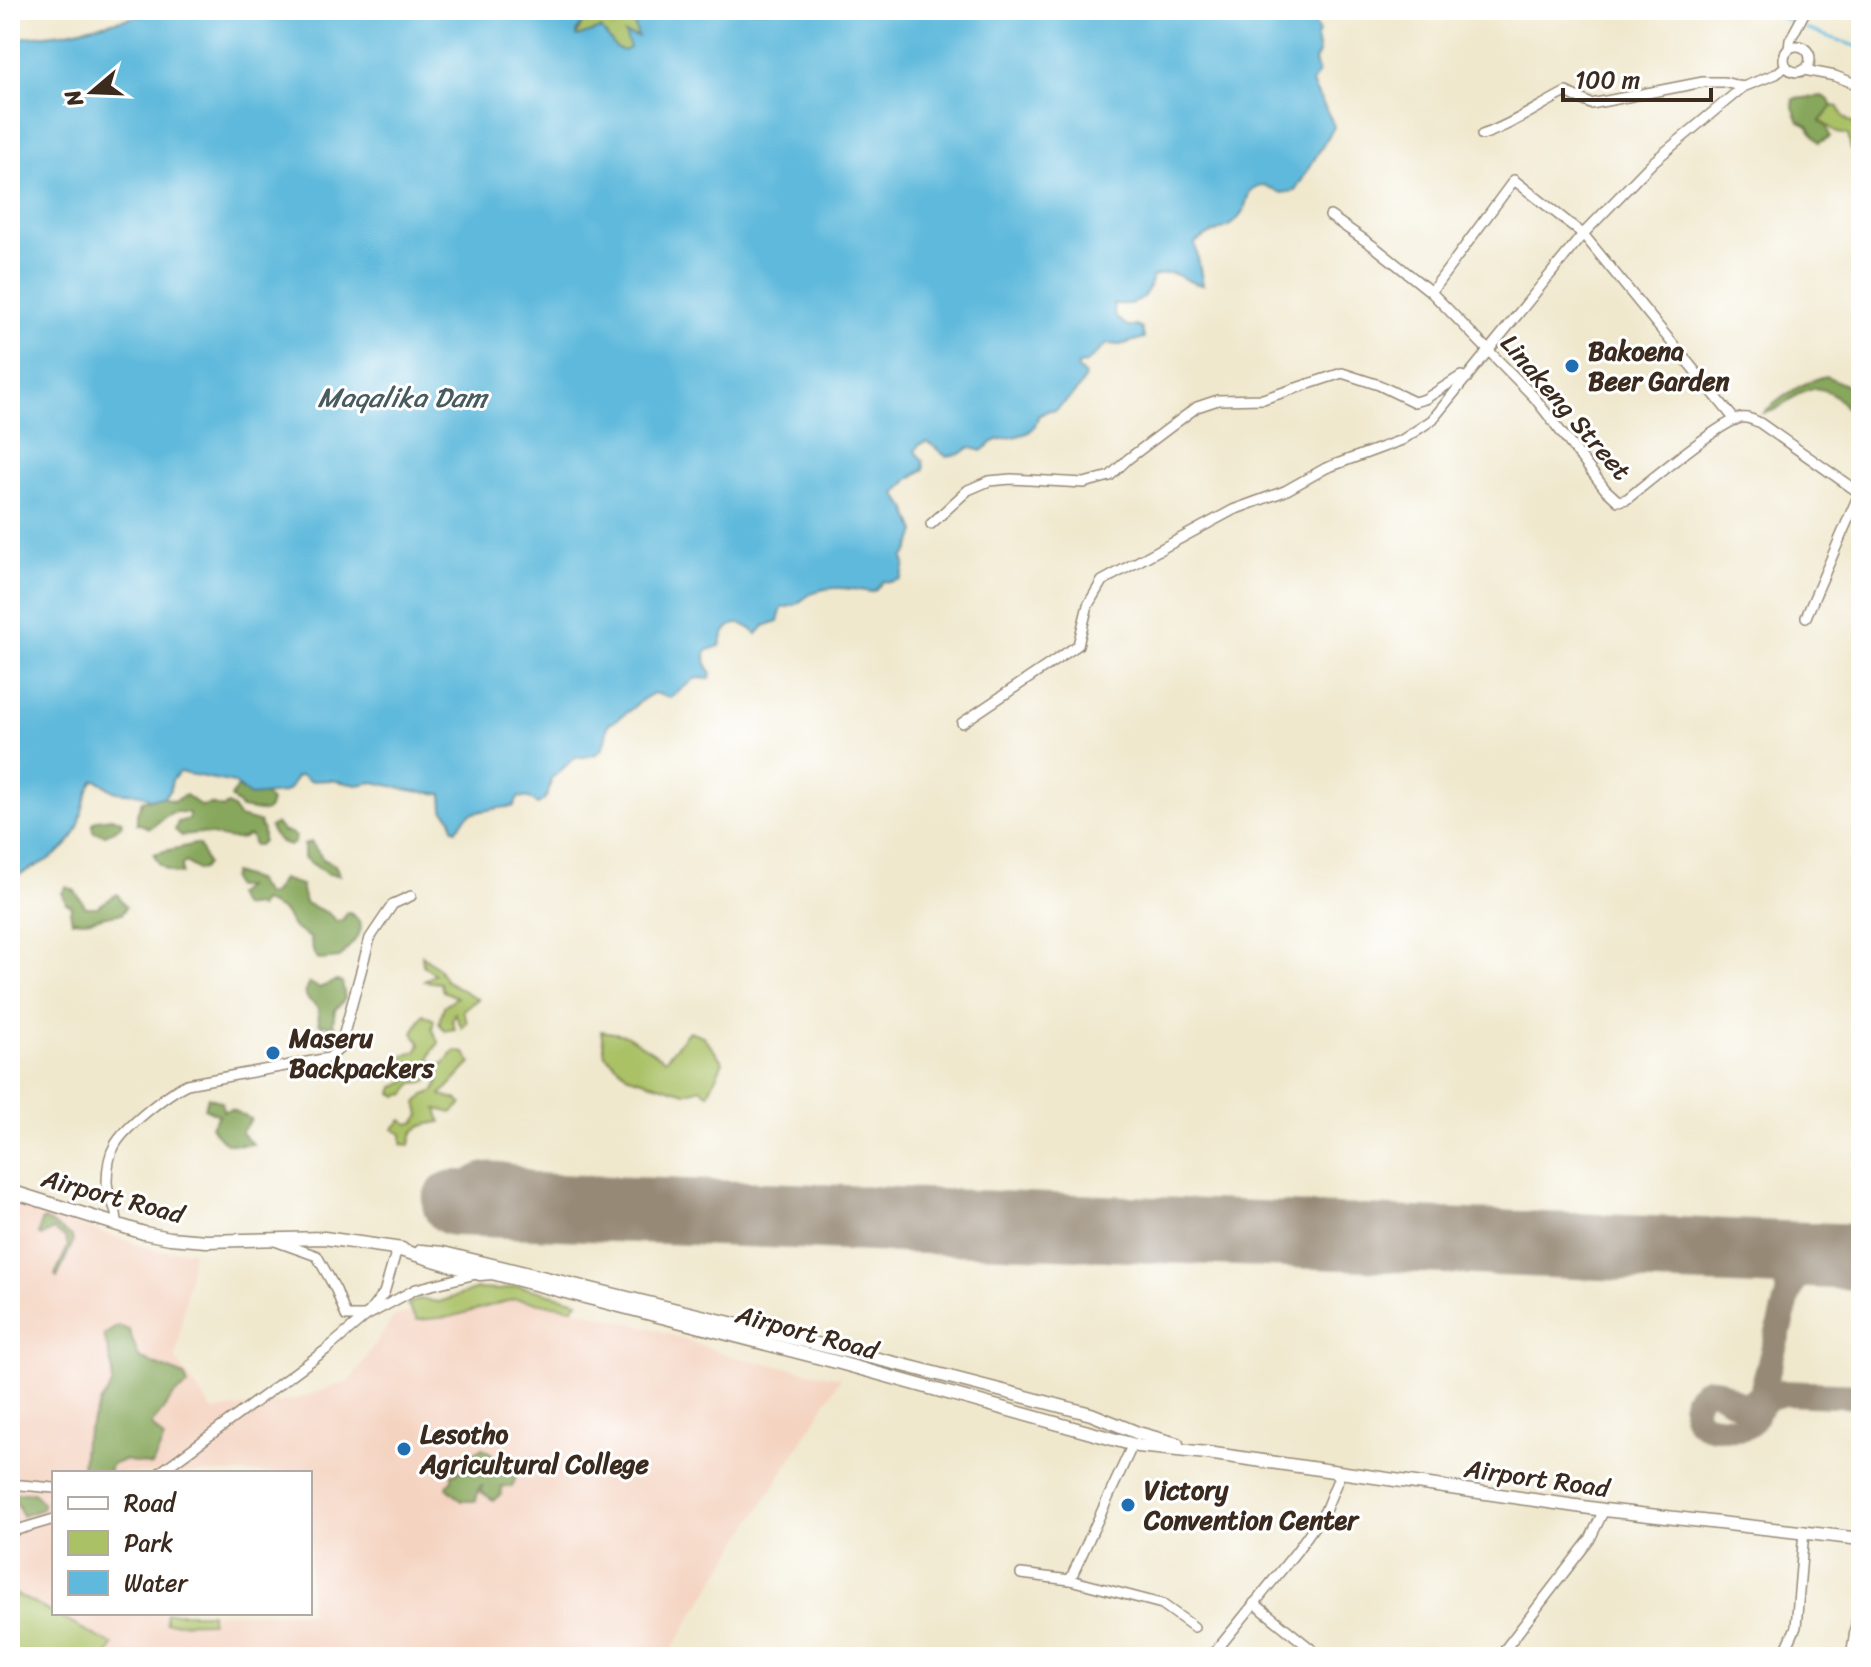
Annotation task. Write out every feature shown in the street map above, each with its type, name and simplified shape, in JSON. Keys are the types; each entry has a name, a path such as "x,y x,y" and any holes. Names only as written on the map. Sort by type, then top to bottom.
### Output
{"main road":[{"name":"Airport Road","path":"10,1191 144,1233 206,1241 324,1238 443,1253 896,1363 1091,1414 1138,1433 1207,1453"},
{"name":"Airport Road","path":"397,1249 480,1274 507,1277 825,1359 1133,1444 1604,1510 1861,1539"}],"street":[{"path":"1806,10 1784,59 1786,66 1796,72 1804,70 1835,76 1861,86"},
{"path":"1797,27 1809,64 1804,70"},
{"path":"1789,49 1796,46 1835,76"},
{"path":"962,723 1078,645 1088,605 1102,581 1233,510 1285,491 1326,468 1402,440 1432,420 1583,234 1653,162 1743,87 1776,74 1786,66"},
{"path":"1482,135 1513,122 1566,92 1591,104 1703,82 1724,82 1743,87"},
{"path":"1431,292 1514,180 1583,234 1735,420 1745,418 1760,423 1860,494 1806,617"},
{"name":"Linakeng Street","path":"1330,216 1431,292 1534,397 1605,489 1618,501 1627,499 1700,442 1735,420"},
{"path":"931,524 968,490 989,481 1011,479 1084,483 1110,476 1128,459 1208,402 1263,399 1342,373 1379,385 1414,402 1425,399 1461,376 1467,378"},
{"path":"117,1224 117,1212 107,1181 115,1143 173,1091 187,1084 329,1058 340,1048 370,938 393,904 411,896"},
{"path":"264,1238 317,1256 346,1316 366,1316 416,1289 480,1274"},
{"path":"162,1471 327,1349 366,1316 384,1293 397,1249"},
{"path":"1070,1580 1133,1444"},
{"path":"1211,1657 1325,1511 1341,1472"},
{"path":"10,1484 52,1488"},
{"path":"1501,1656 1590,1539 1604,1510"},
{"path":"10,1532 52,1520"},
{"path":"1774,1657 1787,1647 1796,1627 1804,1531"},
{"path":"1021,1574 1070,1580 1162,1604 1194,1627"},
{"path":"1851,1657 1861,1591"},
{"path":"1254,1603 1321,1657"}],"shaded area":[{"name":"Lesotho Agricultural College","path":"10,1202 157,1251 193,1251 176,1359 213,1411 290,1401 350,1381 394,1316 465,1300 510,1294 654,1329 734,1357 841,1378 667,1657 10,1657"}],"green space":[{"path":"576,10 591,10 596,22 606,18 614,27 624,11 640,10 633,18 638,37 625,34 631,49 624,51 616,48 601,29 577,38 585,15"},
{"path":"1822,96 1833,106 1820,121 1827,127 1830,137 1819,143 1808,126 1799,122 1793,107 1794,99"},
{"path":"1833,106 1839,107 1847,120 1861,126 1861,163 1851,150 1848,135 1838,133 1820,121"},
{"path":"1826,376 1861,392 1861,413 1852,413 1834,395 1813,389 1764,413 1793,390"},
{"path":"238,787 250,794 263,793 271,802 269,808 265,812 241,808 231,797"},
{"path":"186,795 201,806 211,804 222,808 228,805 239,817 259,822 263,841 254,845 251,836 247,835 236,839 199,833 182,836 175,830 178,822 189,819 189,813 171,813 150,828 137,823 142,801 163,797 174,801"},
{"path":"111,818 122,821 121,826 106,835 93,832 93,823"},
{"path":"276,824 296,837 294,843 290,846 277,840 270,827"},
{"path":"311,842 323,859 335,865 340,875 327,874 304,858 304,845"},
{"path":"199,845 207,864 203,869 197,870 186,862 182,865 182,874 173,873 161,866 154,854 163,851"},
{"path":"233,873 255,880 266,895 273,893 282,879 301,885 305,903 328,913 336,921 342,920 348,912 356,918 361,930 340,958 319,960 310,938 294,928 283,911 262,901 258,908 256,905 242,907 235,895 245,887 234,887"},
{"path":"66,887 74,890 86,907 97,907 117,894 126,907 122,914 72,921 72,906 66,903 62,893"},
{"path":"422,955 438,968 445,980 478,999 463,1010 467,1022 462,1028 455,1013 452,1020 455,1029 445,1031 439,1023 444,1006 457,997 443,991 440,983 424,981 435,974 423,965"},
{"path":"336,981 342,982 345,999 335,1010 333,1023 336,1035 330,1046 323,1037 329,1026 319,1023 318,1008 305,992 310,983 319,988"},
{"path":"423,1014 434,1020 432,1029 439,1043 429,1060 442,1065 455,1051 465,1053 471,1063 441,1095 462,1104 452,1113 437,1109 441,1122 418,1128 410,1145 402,1144 402,1134 393,1129 402,1120 409,1124 416,1122 420,1115 417,1103 424,1095 435,1091 439,1080 431,1071 427,1082 413,1083 406,1094 397,1096 392,1093 394,1087 407,1082 407,1077 419,1069 406,1072 397,1066 401,1057 417,1051 420,1044 413,1033"},
{"path":"601,1031 626,1035 665,1060 689,1031 703,1036 723,1062 708,1094 701,1088 685,1093 629,1076 605,1055"},
{"path":"208,1097 222,1102 223,1111 231,1109 251,1119 241,1133 253,1144 233,1144 219,1138 211,1126 219,1115 204,1108"},
{"path":"45,1219 72,1237 73,1242 57,1278 55,1275 68,1246 65,1238 53,1230 39,1235 41,1221"},
{"path":"519,1286 578,1301 573,1308 515,1299 450,1317 417,1320 407,1305 419,1299 439,1302 477,1289 500,1290"},
{"path":"118,1326 129,1330 139,1358 185,1376 188,1386 175,1394 151,1425 164,1439 152,1466 125,1460 111,1465 109,1471 82,1470 84,1441 100,1403 112,1386 113,1372 104,1335"},
{"path":"483,1448 492,1454 493,1459 514,1458 514,1483 512,1487 502,1486 501,1495 493,1500 480,1491 483,1485 478,1489 476,1501 462,1501 447,1488 448,1484 452,1474 457,1473 466,1462 471,1469 471,1453"},
{"path":"34,1492 43,1505 42,1509 22,1516 10,1494"},
{"path":"10,1591 113,1645 106,1657 10,1657"},
{"path":"166,1615 211,1615 211,1622 166,1623"}],"water":[{"name":"Maqalika Dam","path":"166,10 576,10 585,15 576,32 577,37 601,29 616,48 624,51 630,48 625,34 638,37 633,18 640,10 1310,10 1319,33 1316,37 1319,54 1315,60 1318,74 1312,83 1334,127 1295,191 1280,193 1264,185 1257,188 1250,193 1238,219 1195,243 1203,285 1174,274 1161,274 1153,277 1139,301 1113,304 1115,317 1129,327 1142,329 1144,338 1120,345 1107,344 1086,363 1078,364 1078,369 1085,376 1080,386 1055,411 1049,410 1038,416 1029,432 996,441 981,451 970,447 947,457 928,442 919,445 915,451 923,461 924,469 908,480 896,494 916,532 903,558 905,564 901,579 883,581 871,592 841,588 818,591 782,608 778,621 764,626 757,634 739,624 730,627 720,646 705,654 710,679 696,678 670,698 654,693 608,724 601,750 592,756 576,757 551,778 548,794 541,802 537,804 529,798 519,797 513,807 469,815 456,830 443,809 442,794 374,782 357,785 331,780 310,781 301,775 283,793 250,796 234,783 179,772 172,780 170,791 163,797 149,799 138,794 114,791 94,780 76,833 69,842 52,857 10,879 10,39 63,33"}],"waterway":[{"path":"1766,10 1790,22"},
{"path":"1806,29 1861,48"}],"taxiway":[{"path":"532,1206 481,1221 467,1215 463,1196 465,1188 478,1178 503,1176 530,1184 568,1202 595,1209"},
{"path":"1762,1254 1785,1274 1789,1292"},
{"path":"1762,1392 1753,1419 1745,1427 1709,1426 1699,1421 1695,1414 1696,1400 1707,1390 1717,1391 1741,1404 1751,1403 1758,1397 1793,1284 1805,1268 1830,1256"},
{"path":"1757,1410 1768,1398 1783,1393 1861,1396"}],"runway":[{"path":"455,1203 1861,1257"}],"place":[{"name":"Bakoena Beer Garden","path":"1572,366"},
{"name":"Maseru Backpackers","path":"273,1053"},
{"name":"Lesotho Agricultural College","path":"404,1449"},
{"name":"Victory Convention Center","path":"1128,1505"}]}
